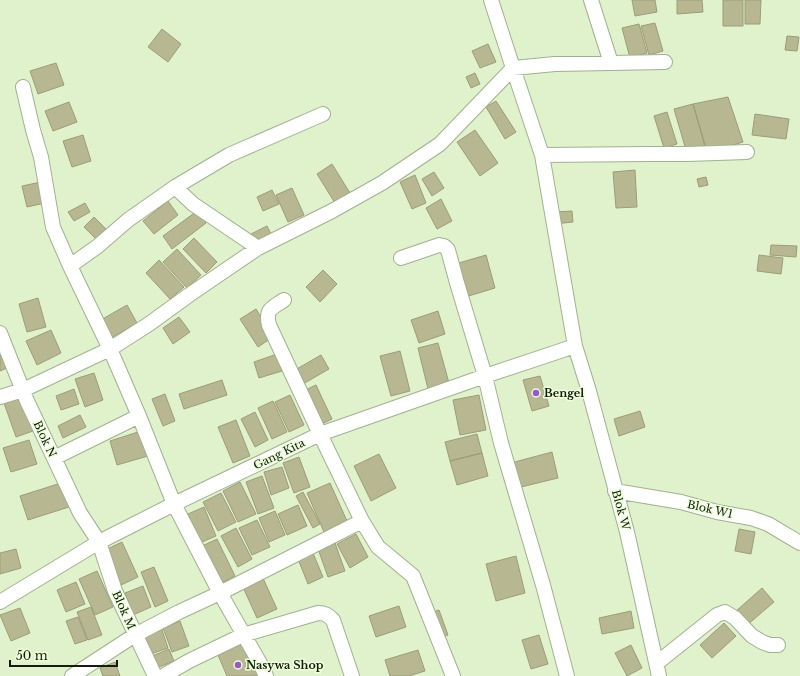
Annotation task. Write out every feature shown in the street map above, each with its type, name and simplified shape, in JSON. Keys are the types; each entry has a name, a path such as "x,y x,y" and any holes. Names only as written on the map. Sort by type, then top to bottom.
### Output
{"street":[{"name":"Blok W","path":"491,0 542,155 575,346 589,391 627,532 658,669"},
{"path":"591,0 611,63"},
{"path":"0,397 23,390 110,349 149,324 258,248 332,211 382,183 440,144 513,68 555,64 665,62"},
{"path":"23,87 41,157 53,227 110,349 139,416 174,504 220,593 266,676"},
{"path":"70,266 98,246 128,220 175,187 229,155 323,114"},
{"path":"542,155 747,152"},
{"path":"175,187 193,204 258,248"},
{"path":"401,258 439,245 444,246 448,250 485,376 501,443 543,585 567,676"},
{"path":"284,300 270,310 267,318 269,325 362,521 378,547 413,576 453,676"},
{"name":"Blok N","path":"0,333 23,390 80,513 99,542"},
{"name":"Gang Kita","path":"0,602 99,542 174,504 320,434 575,346"},
{"path":"54,458 139,416"},
{"name":"Blok W1","path":"615,491 681,502 717,512 750,518 768,524 800,543"},
{"path":"72,676 135,635 362,521"},
{"name":"Blok M","path":"99,542 116,592 155,676"},
{"path":"658,669 717,614 725,612 735,618 752,636 762,642 778,645"},
{"path":"164,676 188,661 243,635 318,613 326,614 333,620 352,676"}],"building":[{"path":"632,0 655,0 657,12 635,16"},
{"path":"677,0 702,0 703,12 677,14"},
{"path":"723,0 743,0 743,26 723,26"},
{"path":"745,0 761,0 760,24 745,24"},
{"path":"655,23 663,51 649,55 641,26"},
{"path":"639,24 647,53 630,58 622,28"},
{"path":"162,29 181,44 168,62 148,47"},
{"path":"787,36 799,37 797,51 785,50"},
{"path":"488,44 496,62 480,68 472,51"},
{"path":"56,63 64,85 38,94 30,71"},
{"path":"475,73 480,84 471,88 466,77"},
{"path":"728,97 743,142 707,153 693,104"},
{"path":"496,101 516,132 505,139 486,107"},
{"path":"69,102 77,122 53,131 45,111"},
{"path":"693,104 705,145 686,150 674,109"},
{"path":"667,112 677,144 664,148 654,116"},
{"path":"755,114 789,119 786,139 752,135"},
{"path":"475,130 498,163 480,176 457,142"},
{"path":"83,135 91,161 72,167 63,141"},
{"path":"332,164 350,193 335,203 317,174"},
{"path":"635,170 637,207 616,208 613,172"},
{"path":"434,172 444,188 432,196 422,179"},
{"path":"415,175 426,203 412,209 400,182"},
{"path":"706,177 708,185 699,187 697,179"},
{"path":"41,182 45,203 27,207 22,186"},
{"path":"292,188 304,215 288,222 276,195"},
{"path":"272,190 279,204 263,211 257,197"},
{"path":"441,199 452,221 437,229 426,208"},
{"path":"168,201 178,215 154,234 143,221"},
{"path":"85,203 90,212 74,221 68,212"},
{"path":"197,211 206,223 172,249 163,236"},
{"path":"572,211 573,222 554,224 553,212"},
{"path":"94,217 108,231 98,241 84,227"},
{"path":"267,226 271,234 255,242 251,234"},
{"path":"194,238 217,262 206,273 183,249"},
{"path":"771,245 797,246 796,257 770,255"},
{"path":"177,249 201,275 187,288 163,262"},
{"path":"486,255 495,288 462,298 452,265"},
{"path":"759,255 783,258 781,274 757,271"},
{"path":"159,260 184,287 170,299 146,273"},
{"path":"323,270 337,284 320,302 306,287"},
{"path":"38,298 46,327 27,332 19,304"},
{"path":"127,305 137,323 109,339 99,321"},
{"path":"256,309 273,337 258,347 240,319"},
{"path":"438,311 445,334 419,343 411,320"},
{"path":"179,317 190,332 173,344 163,328"},
{"path":"51,330 61,353 37,365 26,341"},
{"path":"438,343 449,383 428,389 418,348"},
{"path":"400,351 410,391 391,396 380,356"},
{"path":"0,352 7,368 0,371"},
{"path":"277,354 282,371 259,378 254,362"},
{"path":"321,355 329,369 296,388 288,374"},
{"path":"94,373 103,400 85,407 75,379"},
{"name":"Bengel","path":"540,376 549,406 532,411 523,380"},
{"path":"222,380 227,395 184,409 179,394"},
{"path":"316,385 332,419 312,429 295,395"},
{"path":"74,389 79,404 61,410 56,396"},
{"path":"165,394 175,421 163,426 152,399"},
{"path":"290,395 304,425 289,432 275,402"},
{"path":"479,395 486,430 460,435 453,400"},
{"path":"21,397 33,431 16,437 4,403"},
{"path":"273,401 287,432 272,439 258,408"},
{"path":"640,411 645,427 619,436 614,419"},
{"path":"255,412 268,440 255,447 241,419"},
{"path":"80,415 86,427 63,438 58,426"},
{"path":"236,420 250,456 233,463 218,427"},
{"path":"141,431 148,456 117,465 110,441"},
{"path":"477,434 482,453 450,461 445,442"},
{"path":"29,440 37,464 11,472 3,448"},
{"path":"552,452 558,478 517,488 511,463"},
{"path":"482,453 488,476 457,485 450,461"},
{"path":"379,454 396,488 371,501 354,466"},
{"path":"299,457 310,487 294,493 283,463"},
{"path":"282,467 289,488 271,495 264,472"},
{"path":"262,476 274,508 258,514 246,482"},
{"path":"240,482 256,514 238,522 223,491"},
{"path":"61,483 69,507 28,520 20,496"},
{"path":"330,483 347,521 324,532 307,493"},
{"path":"303,492 320,524 313,528 296,496"},
{"path":"221,493 236,522 218,531 203,502"},
{"path":"298,505 307,526 287,535 278,514"},
{"path":"204,507 216,536 200,543 188,514"},
{"path":"275,511 285,535 269,542 259,518"},
{"path":"257,520 270,547 252,555 239,528"},
{"path":"236,528 252,559 238,567 221,536"},
{"path":"739,529 755,532 751,554 735,551"},
{"path":"356,534 368,557 350,568 337,544"},
{"path":"217,539 235,576 221,583 202,546"},
{"path":"122,542 138,577 119,586 103,551"},
{"path":"335,543 345,571 328,577 318,549"},
{"path":"16,549 21,568 0,574 0,553"},
{"path":"313,553 323,577 308,584 298,559"},
{"path":"516,556 525,593 496,601 486,564"},
{"path":"154,567 168,601 155,607 141,572"},
{"path":"97,571 113,607 95,615 79,579"},
{"path":"262,576 277,609 257,618 242,585"},
{"path":"76,582 85,604 66,612 57,590"},
{"path":"143,586 151,607 133,615 125,593"},
{"path":"762,588 774,602 746,626 735,612"},
{"path":"399,606 406,627 376,637 369,616"},
{"path":"91,607 102,635 88,640 77,612"},
{"path":"20,608 30,633 11,641 0,615"},
{"path":"439,610 448,635 433,640 424,615"},
{"path":"631,611 634,628 602,634 599,618"},
{"path":"78,617 87,640 75,644 66,621"},
{"path":"180,621 189,646 172,652 163,628"},
{"path":"724,623 736,636 712,658 700,645"},
{"path":"161,627 168,648 148,655 141,633"},
{"path":"539,635 548,664 531,669 522,640"},
{"name":"Nasywa Shop","path":"242,642 260,676 227,676 218,655"},
{"path":"631,645 642,668 627,676 615,653"},
{"path":"169,649 174,661 154,669 150,657"},
{"path":"418,650 425,671 409,676 390,676 385,660"},
{"path":"115,662 120,676 103,676 100,668"}],"place":[{"name":"Bengel","path":"536,393"},
{"name":"Nasywa Shop","path":"238,665"}]}
